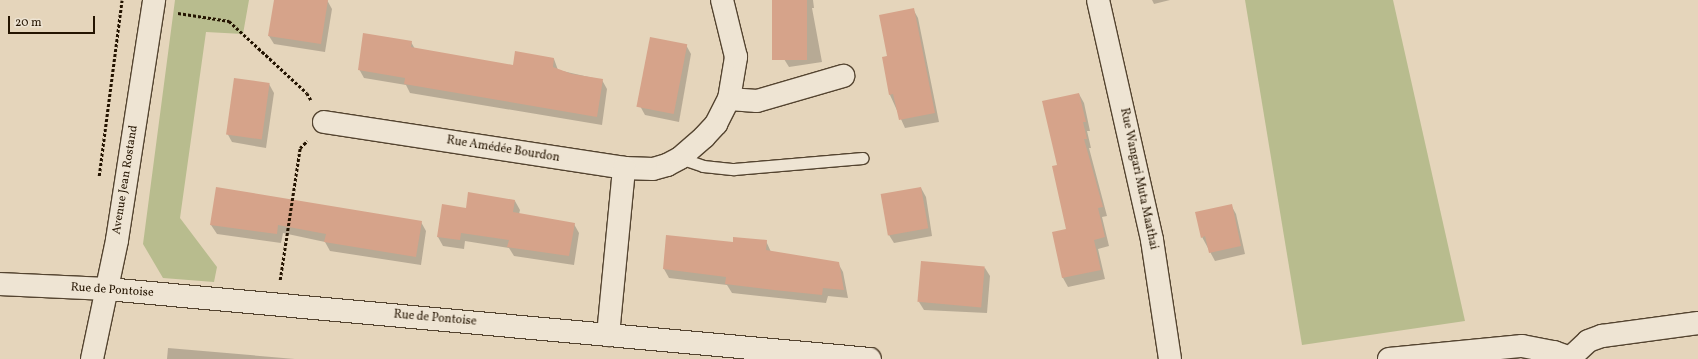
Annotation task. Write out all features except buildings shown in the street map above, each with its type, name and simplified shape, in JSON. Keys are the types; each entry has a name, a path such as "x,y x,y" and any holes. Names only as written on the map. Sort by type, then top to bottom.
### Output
{"street":[{"path":"680,158 716,124 729,99 736,57 722,0"},
{"name":"Rue Wangari Muta Maathai","path":"1098,0 1152,240 1170,359"},
{"name":"Avenue Jean Rostand","path":"92,359 107,290 153,5"},
{"path":"729,99 757,101 843,76"},
{"name":"Rue Amédée Bourdon","path":"324,122 624,168 653,168 680,158"},
{"path":"608,335 624,168"},
{"name":"Rue de Pontoise","path":"0,284 107,290 870,359"},
{"path":"1389,359 1522,346 1554,352 1571,358 1588,341 1602,336 1698,323"},
{"path":"1462,352 1506,359"}],"lane":[{"path":"680,158 703,166 734,169 863,158"}],"path":[{"path":"153,5 230,21 307,93 324,122 300,148 277,305"}],"green space":[{"path":"175,0 249,0 243,34 206,32 180,218 217,267 214,282 163,278 143,244"},
{"path":"1245,0 1393,0 1465,321 1302,345"}]}
